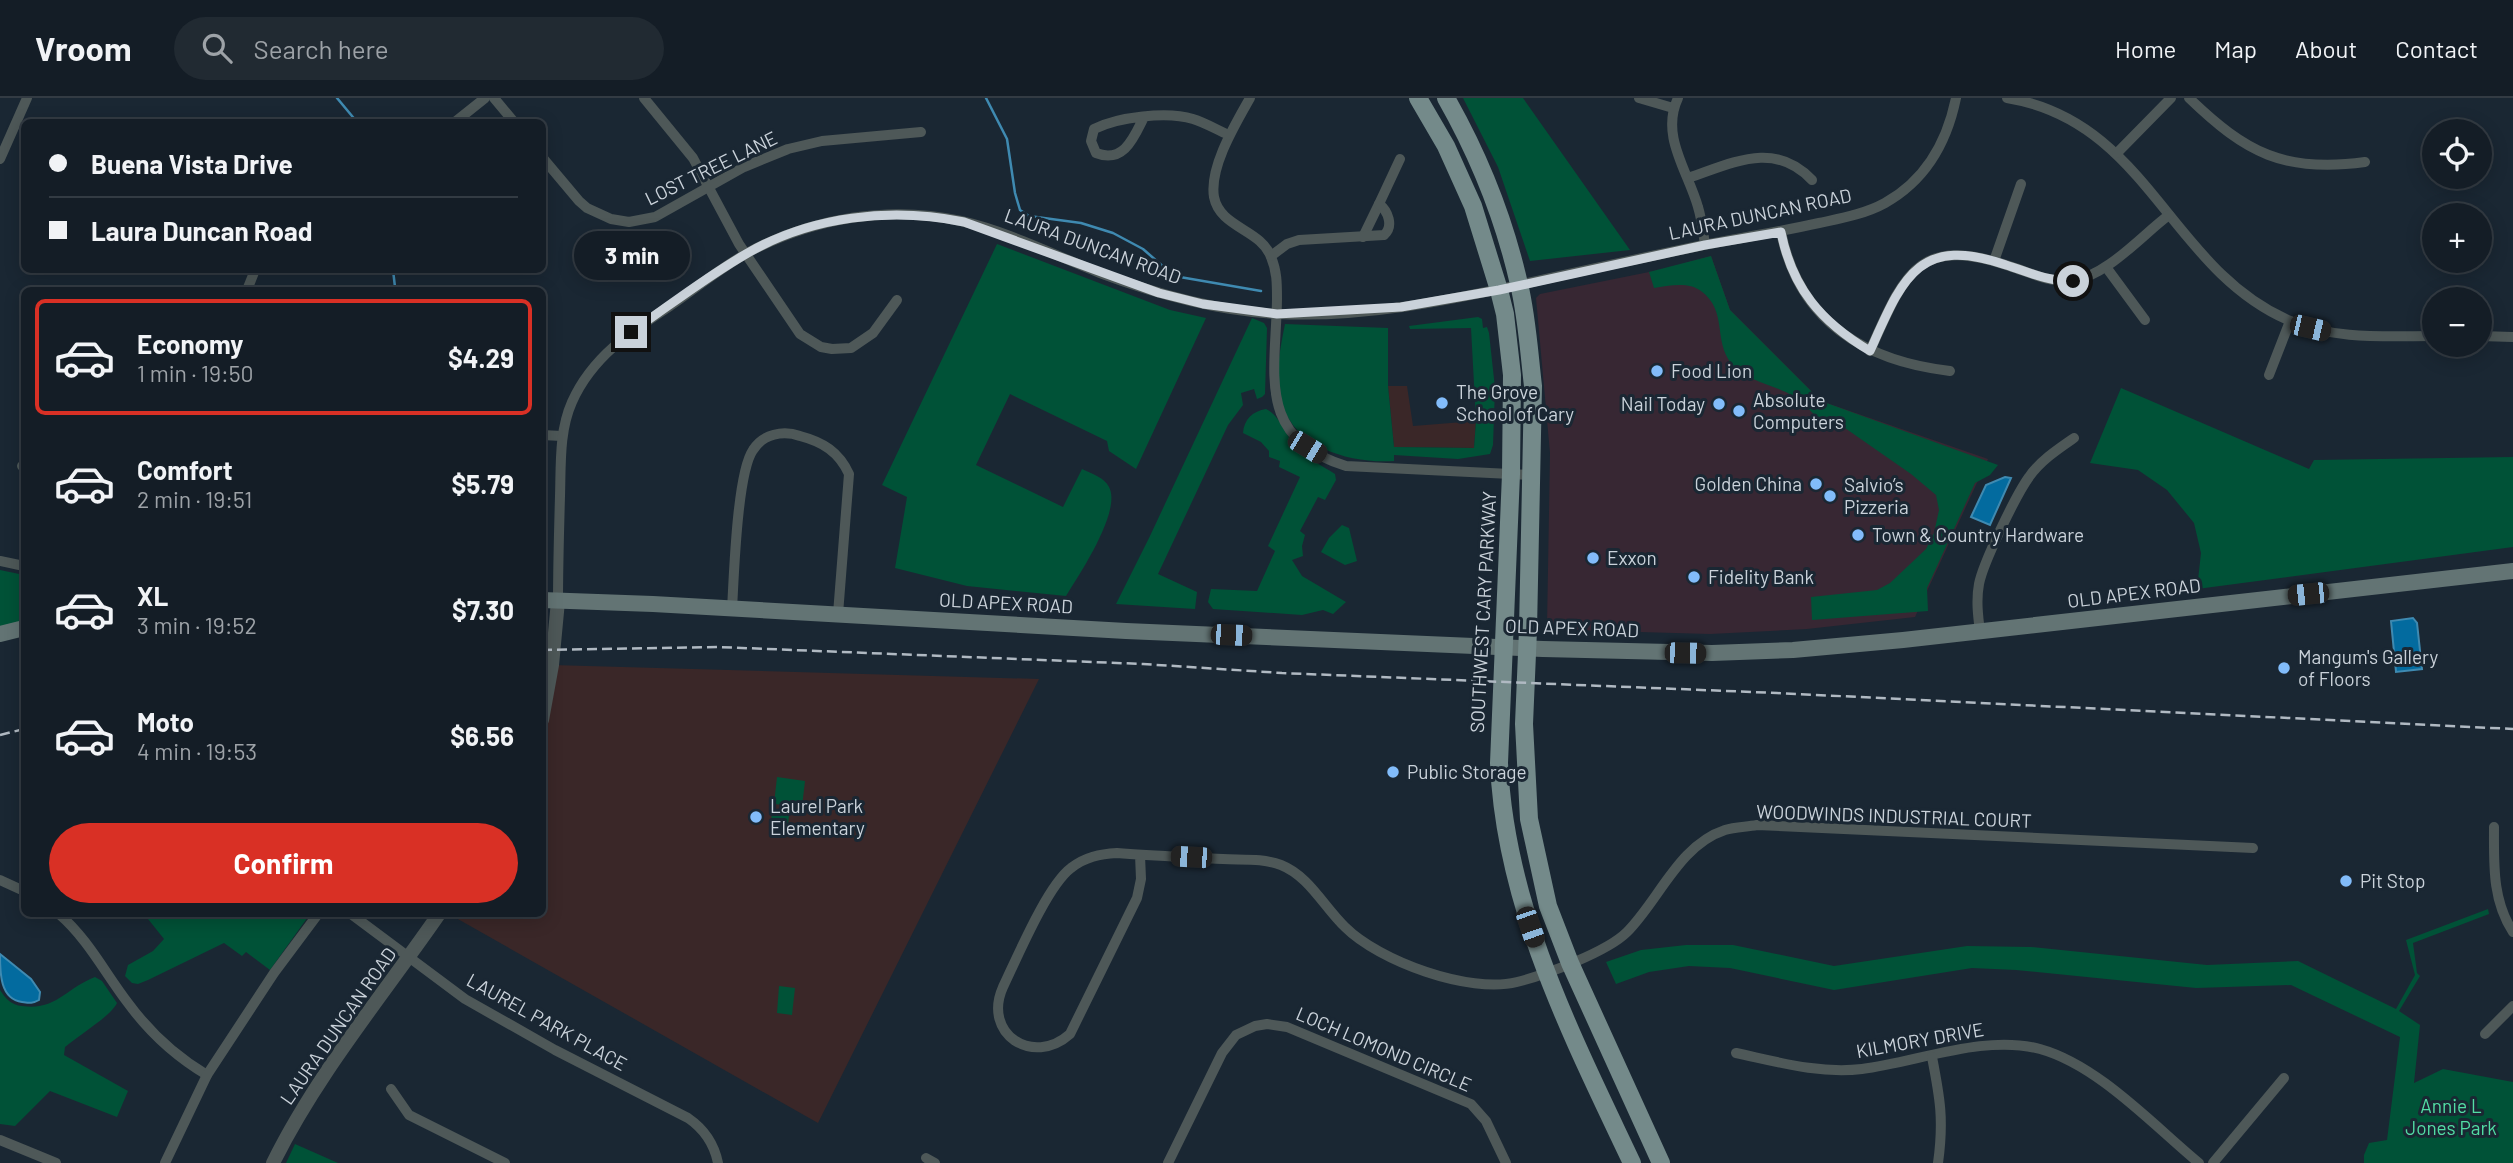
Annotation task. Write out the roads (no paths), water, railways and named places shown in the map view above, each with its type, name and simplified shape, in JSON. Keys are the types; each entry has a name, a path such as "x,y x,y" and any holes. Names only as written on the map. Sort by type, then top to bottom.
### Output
{"main road":[{"name":"SOUTHWEST CARY PARKWAY","path":"1418,98 1446,146 1473,206 1505,314 1512,375 1511,474 1505,646 1499,716 1500,793 1510,855 1522,904 1546,972 1632,1163"},
{"path":"1446,98 1466,133 1495,203 1519,285 1533,386 1524,724 1529,819 1548,906 1570,963 1661,1163"},
{"name":"OLD APEX ROAD","path":"550,601 1114,630 1527,648 1712,653 1793,650 1980,632 2513,571"},
{"path":"0,634 21,629"}],"street":[{"path":"0,159 27,98"},
{"path":"459,119 485,98"},
{"path":"494,98 512,119"},
{"path":"644,98 685,148 746,254 800,334 821,347 842,349 859,345 873,333 897,300"},
{"path":"1250,98 1229,135 1215,178 1214,197 1227,219 1259,241 1271,256 1276,272 1277,314 1273,375 1275,399 1283,418 1297,438 1307,447 1336,463 1354,467 1531,475"},
{"path":"1639,98 1676,103 1672,137 1698,207 1705,245"},
{"name":"LAURA DUNCAN ROAD","path":"546,698 552,665 550,601 562,436 579,386 605,353 631,332 746,254 782,236 844,219 895,214 945,218 983,227 1159,293 1203,304 1277,314 1398,308 1499,290 1705,245 1850,217 1886,202 1904,191 1924,171 1946,135 1956,98"},
{"path":"2007,98 2040,106 2061,115 2085,128 2117,153 2231,285 2255,303 2290,321 2340,334 2422,336"},
{"path":"2117,153 2171,98"},
{"path":"2189,98 2235,139 2272,157 2309,166 2365,162"},
{"path":"1144,117 1130,145 1124,151 1107,156 1096,153 1091,141 1094,129 1144,117 1182,116 1203,122 1229,135"},
{"name":"LOST TREE LANE","path":"546,162 579,201 597,214 621,222 655,217 765,158 804,145 921,132"},
{"path":"1688,178 1735,162 1773,158 1786,160 1800,167 1812,180"},
{"path":"1363,237 1400,159"},
{"path":"1994,261 2021,184"},
{"path":"1271,256 1287,244 1299,240 1384,235 1388,232 1390,223 1384,208 1379,204"},
{"path":"1870,351 1895,294 1908,276 1927,262 1950,255 1971,255 2041,277 2063,281 2082,278 2106,267 2169,215"},
{"path":"1781,232 1792,272 1811,302 1838,330 1870,351 1907,365 1950,371"},
{"path":"2106,267 2145,320"},
{"path":"2269,375 2290,321"},
{"path":"2492,337 2513,337"},
{"path":"732,609 735,555 747,463 758,443 773,435 789,433 830,448 844,463 849,474 838,614"},
{"path":"546,435 562,436"},
{"path":"1980,632 1978,592 1981,573 2029,476 2058,448 2074,438"},
{"path":"0,561 21,565"},
{"name":"WOODWINDS INDUSTRIAL COURT","path":"1140,855 1137,898 1075,1027 1062,1042 1045,1048 1023,1045 1014,1040 999,1021 1000,995 1055,886 1072,866 1090,857 1117,853 1254,860 1278,864 1299,876 1345,927 1369,947 1405,963 1459,981 1505,984 1546,972 1607,947 1626,933 1694,849 1714,835 1738,828 1757,825 2253,848"},
{"path":"2494,827 2497,892 2505,918 2513,932"},
{"path":"0,880 21,890"},
{"path":"62,917 83,937 126,1001 148,1028 181,1059 207,1075"},
{"path":"166,1163 207,1075 274,973 316,917"},
{"name":"LAUREL PARK PLACE","path":"355,917 466,999 515,1028 688,1118 698,1125 711,1142 718,1163"},
{"name":"LAURA DUNCAN ROAD","path":"273,1163 287,1134 321,1082 437,917"},
{"path":"2485,1034 2513,1006"},
{"name":"LOCH LOMOND CIRCLE","path":"1168,1163 1222,1053 1236,1035 1255,1026 1267,1024 1287,1027 1459,1097 1471,1104 1486,1121 1506,1163"},
{"name":"KILMORY DRIVE","path":"1736,1054 1814,1069 1835,1070 1861,1069 1997,1045 2027,1046 2055,1055 2090,1072 2199,1163"},
{"path":"1932,1056 1942,1106 1938,1163"},
{"path":"2213,1163 2284,1078"},
{"path":"391,1089 409,1115 505,1163"},
{"path":"0,1140 56,1163"}],"water":[{"path":"2005,477 2011,478 1990,525 1971,517 1986,485"},
{"path":"2413,618 2417,623 2422,669 2396,672 2391,621"},
{"path":"0,954 31,979 40,992 39,1000 27,1003 9,996 3,984"}],"waterway":[{"path":"337,98 354,119"},
{"path":"986,98 1007,139 1020,210 1029,216 1081,223 1113,233 1143,249 1174,276 1261,291"},
{"path":"393,273 395,287"}],"railway":[{"path":"546,650 718,647 1143,664 1282,673 1777,693 2513,729"},
{"path":"0,735 21,730"}],"place":[{"name":"Food Lion","path":"1657,371"},
{"name":"The Grove School of Cary","path":"1442,403"},
{"name":"Nail Today","path":"1719,404"},
{"name":"Absolute Computers","path":"1739,411"},
{"name":"Golden China","path":"1816,484"},
{"name":"Salvio’s Pizzeria","path":"1830,496"},
{"name":"Town & Country Hardware","path":"1858,535"},
{"name":"Exxon","path":"1593,558"},
{"name":"Fidelity Bank","path":"1694,577"},
{"name":"Mangum's Gallery of Floors","path":"2284,668"},
{"name":"Public Storage","path":"1393,772"},
{"name":"Laurel Park Elementary","path":"756,817"},
{"name":"Pit Stop","path":"2346,881"}],"park label":[{"name":"Annie L Jones Park","path":"2451,1117"}]}
